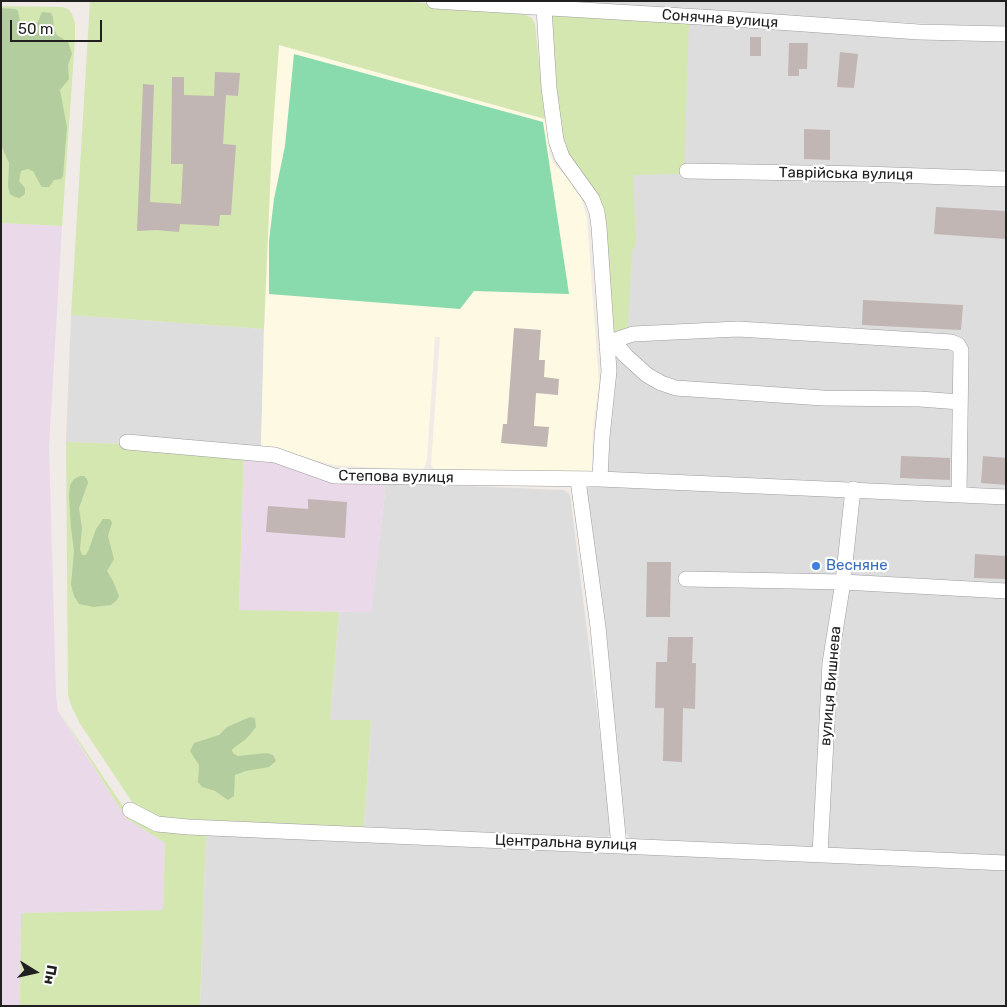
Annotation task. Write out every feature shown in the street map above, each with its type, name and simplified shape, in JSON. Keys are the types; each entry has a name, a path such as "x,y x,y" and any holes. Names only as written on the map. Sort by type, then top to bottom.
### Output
{"street":[{"name":"Сонячна вулиця","path":"434,1 544,8 562,5 919,32 1006,34"},
{"path":"544,8 549,88 556,140 562,158 592,199 597,212 610,345 600,479"},
{"name":"Таврійська вулиця","path":"686,171 1006,179"},
{"path":"606,314 618,326 633,334"},
{"path":"610,345 633,334 738,329 951,342 958,345 961,350 959,495"},
{"path":"610,345 626,356 647,375 661,383 676,388 823,398 920,399 960,402"},
{"name":"Степова вулиця","path":"127,442 275,454 334,476 600,479 1006,497"},
{"path":"578,480 598,627 619,846"},
{"name":"вулиця Вишнева","path":"820,854 830,663 843,582 853,489"},
{"path":"686,579 843,582 1006,591"},
{"name":"Центральна вулиця","path":"130,810 156,824 188,827 1006,862"}],"shaded area":[{"path":"565,1 1006,1 1006,28 613,7"},
{"path":"689,21 1006,35 1006,858 631,841 624,829 586,488 596,486 600,470 607,172"},
{"path":"279,45 545,119 550,154 554,164 572,182 580,194 587,218 599,384 593,427 592,472 435,470 431,465 440,337 435,337 427,460 424,468 420,471 334,465 274,449 261,448 272,141"},
{"path":"1,223 62,226 49,447 58,711 126,818 165,843 163,911 21,913 20,1006 1,1006"},
{"path":"71,315 264,329 261,448 66,442"},
{"path":"244,453 386,483 371,612 239,611"},
{"path":"386,483 564,490 570,495 612,831 607,837 364,828 371,720 330,720 339,612 371,611"},
{"path":"206,834 1006,866 1006,1006 200,1006"}],"green space":[{"path":"90,1 400,1 517,11 532,18 535,24 545,119 279,45 272,141 264,329 71,315"},
{"path":"1,6 62,7 68,9 75,23 62,226 1,223"},
{"path":"1,8 15,9 18,11 23,25 30,26 38,22 42,12 51,13 57,35 68,42 72,54 68,65 69,79 60,90 67,127 63,176 61,179 54,180 49,187 43,187 33,171 28,169 21,171 19,181 25,188 25,194 20,198 10,194 8,187 9,163 1,145"},
{"path":"550,15 689,21 684,174 633,175 636,242 632,253 627,338 612,341 598,209 564,157 548,17"},
{"path":"294,54 543,122 569,294 474,291 460,309 269,294 269,241 274,199 285,146"},
{"path":"66,442 244,448 239,610 339,612 330,720 371,720 364,828 158,819 136,808 79,722 68,695"},
{"path":"84,476 88,483 79,508 82,528 80,549 82,555 86,555 96,529 103,519 110,519 112,523 108,536 114,559 107,571 119,596 111,605 94,607 79,604 74,596 71,585 74,551 69,495 70,485 74,479"},
{"path":"59,711 128,814 206,834 200,1006 20,1006 21,913 163,910 165,843 126,818"},
{"path":"250,717 255,718 256,727 246,739 232,750 233,753 237,756 267,753 273,755 276,761 269,767 235,775 234,796 228,800 215,791 202,787 198,782 199,765 190,751 194,743 219,735 227,727"}],"building":[{"path":"750,37 761,37 761,56 750,56"},
{"path":"789,43 808,43 807,69 799,69 799,76 788,76"},
{"path":"840,52 858,54 854,88 837,87"},
{"path":"215,72 240,73 238,96 226,95 223,144 236,145 231,215 220,215 219,226 180,224 179,232 137,231 143,84 154,85 150,202 181,204 183,164 171,164 172,77 184,77 184,95 214,96"},
{"path":"804,129 830,130 830,160 804,159"},
{"path":"936,207 1006,211 1006,239 934,234"},
{"path":"863,300 963,305 961,330 862,325"},
{"path":"514,328 541,330 539,360 545,360 544,377 559,379 558,395 536,393 534,426 549,427 547,447 501,443 503,424 507,424"},
{"path":"901,456 950,458 950,480 900,478"},
{"path":"983,456 1006,458 1006,485 981,483"},
{"path":"308,499 347,502 345,538 266,532 268,506 308,509"},
{"path":"975,554 1006,556 1006,579 974,578"},
{"path":"647,562 671,562 670,617 646,617"},
{"path":"668,637 693,637 692,663 696,663 695,709 683,708 682,762 663,761 664,708 655,708 656,662 667,662"}],"place":[{"name":"Весняне","path":"816,566"}]}
